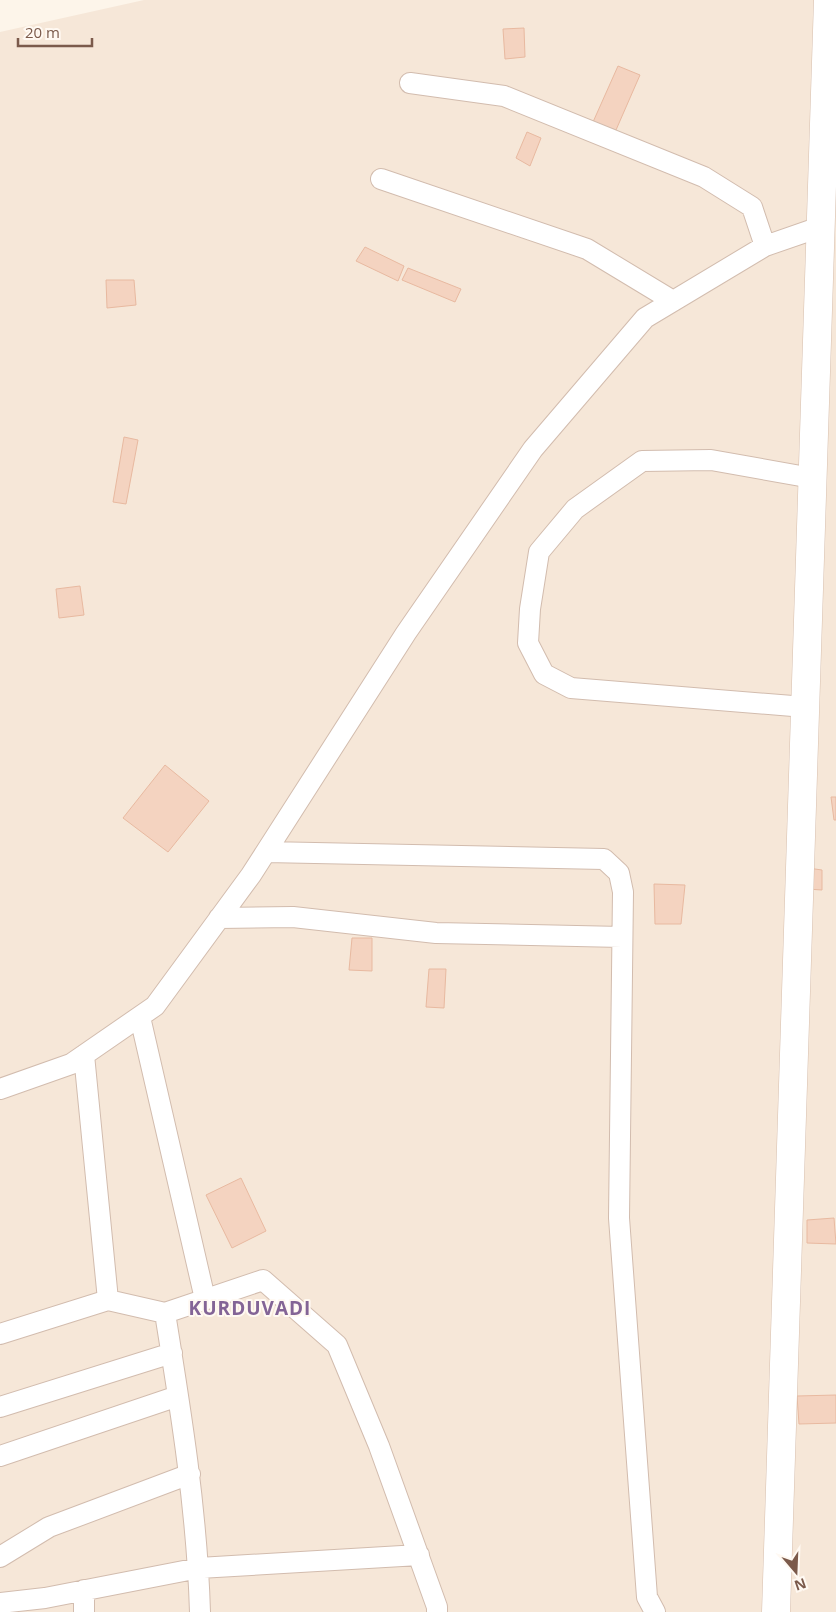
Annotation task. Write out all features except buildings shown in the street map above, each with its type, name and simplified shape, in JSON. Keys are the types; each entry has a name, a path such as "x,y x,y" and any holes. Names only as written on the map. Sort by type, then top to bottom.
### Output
{"main road":[{"path":"776,1612 828,0"}],"street":[{"path":"410,83 504,96 704,177 752,207 765,246"},
{"path":"380,179 587,249 673,301"},
{"path":"0,1089 70,1064 155,1006 251,875 406,633 533,449 644,318 765,246 820,226"},
{"path":"805,706 571,688 544,674 528,643 530,609 539,552 575,509 642,461 711,460 812,478"},
{"path":"266,852 604,859 619,873 623,892 619,1218 646,1597 654,1612"},
{"path":"220,918 293,918 436,933 622,937"},
{"path":"140,1017 205,1299"},
{"path":"84,1055 108,1300"},
{"path":"0,1334 108,1300 165,1313 262,1280 337,1345 379,1446 419,1555 437,1607 437,1612"},
{"path":"165,1313 190,1474 199,1568 200,1612"},
{"path":"0,1406 172,1353"},
{"path":"0,1456 178,1396"},
{"path":"0,1557 49,1527 190,1474"},
{"path":"0,1603 45,1598 199,1568 419,1555"},
{"path":"84,1590 84,1612"}],"shaded area":[{"path":"144,0 836,0 836,1612 0,1612 0,32"}],"district":[{"name":"KURDUVADI","path":"250,1308"}]}
